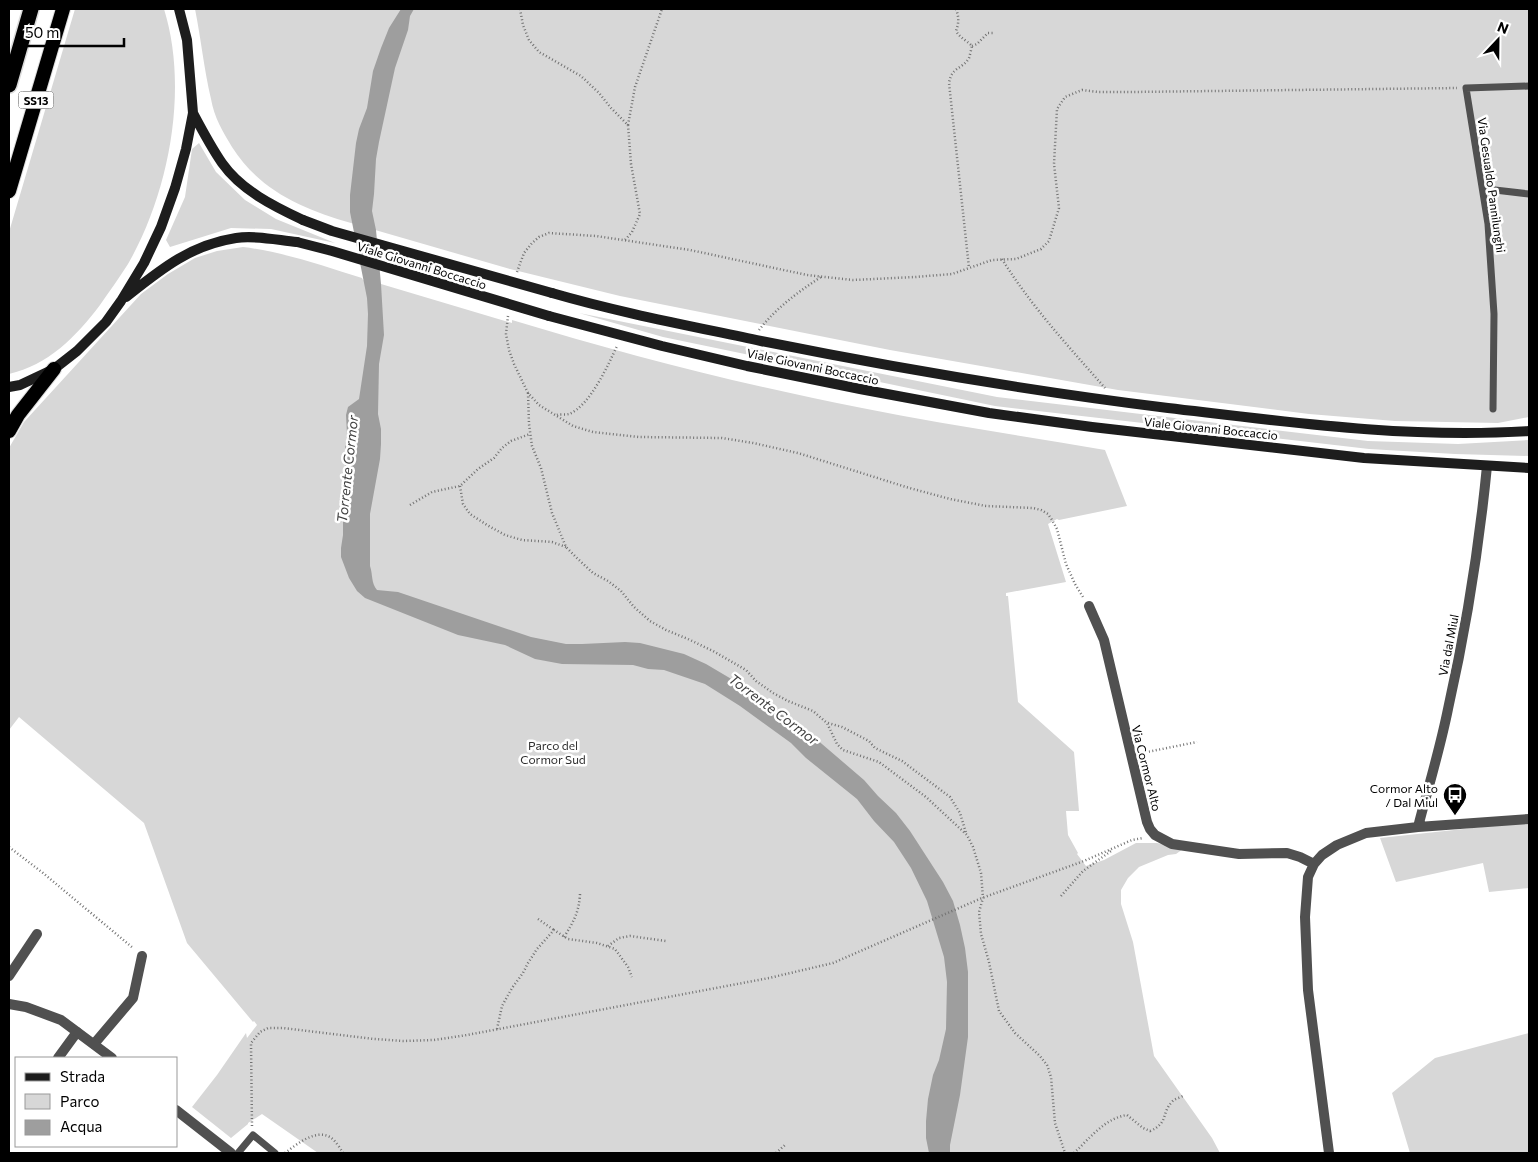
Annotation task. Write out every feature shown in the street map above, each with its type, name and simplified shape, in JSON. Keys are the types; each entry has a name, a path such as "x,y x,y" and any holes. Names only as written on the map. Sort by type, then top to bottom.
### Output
{"highway":[{"path":"9,85 31,9"},
{"name":"SS13","path":"9,191 62,9"},
{"path":"9,430 18,415 54,369"}],"main road":[{"path":"9,387 20,385 54,369 77,351 106,322 144,263 161,227 180,172 194,112 187,40 179,9"},
{"name":"Viale Giovanni Boccaccio","path":"194,112 204,135 223,164 236,179 277,208 302,220 332,231 626,312 751,339 904,368 1117,401 1369,430 1424,433 1529,431"},
{"name":"Viale Giovanni Boccaccio","path":"121,301 179,257 212,243 237,238 261,238 297,242 549,316 621,335 756,368 989,413 1092,427 1364,458 1529,468"}],"street":[{"name":"Via dal Miul","path":"1418,827 1448,711 1465,625 1480,532 1487,466"},
{"name":"Via Cormor Alto","path":"1089,606 1104,640 1147,822 1155,835"},
{"path":"1329,1153 1307,981 1304,917 1308,877 1314,864 1322,855 1337,845 1366,833 1529,818"},
{"path":"1155,835 1172,844 1239,854 1287,853 1314,864"},
{"path":"9,976 38,934"},
{"path":"94,1044 133,998 142,956"},
{"path":"9,1004 49,1014 61,1020 111,1057"},
{"path":"59,1057 77,1032"},
{"path":"178,1112 231,1153"}],"lane":[{"path":"1466,88 1529,86"},
{"name":"Via Gesualdo Pannilunghi","path":"1466,88 1488,224 1494,314 1493,409"},
{"path":"1484,191 1494,190 1529,194"},
{"path":"238,1153 253,1135 276,1153"}],"path":[{"path":"520,9 523,25 529,40 540,52 581,76 628,125"},
{"path":"624,240 632,232 640,214 631,164 628,125 635,87 662,9"},
{"path":"956,9 958,16 956,31 960,38 972,46"},
{"path":"969,268 949,83 950,75 968,59 972,46 977,44 988,33 993,33"},
{"path":"532,243 539,237 549,233 596,236 690,250 807,275 853,280 952,274 992,260 1016,258 1030,254 1041,249 1049,241 1059,208 1054,164 1055,118 1057,109 1065,98 1082,90 1132,92 1466,88"},
{"path":"1002,259 1015,280 1031,300 1075,354 1117,401"},
{"path":"751,339 771,315 800,290 822,276"},
{"path":"507,320 506,334 509,350 528,393 539,405 573,426 593,432 639,437 722,438 753,443 798,453 950,499 986,506 1041,510 1048,514 1057,529 1066,564 1075,584 1089,606"},
{"path":"555,415 569,414 581,406 594,389 621,335"},
{"path":"528,393 532,446 541,468 552,513 566,547 593,573 621,591 650,621 732,662 746,670 773,693 813,711 827,723 837,744 843,750 879,762 926,796 967,835"},
{"path":"410,505 432,492 460,486 511,441 530,434"},
{"path":"460,486 463,504 470,514 487,525 505,535 522,540 552,542 566,547"},
{"path":"827,723 842,727 870,741 875,748 902,761 950,797 960,814 981,873 982,898 979,912 981,934 1000,1011 1015,1033 1047,1065 1051,1077 1055,1123 1065,1153"},
{"path":"1131,756 1196,742"},
{"path":"252,1122 252,1043 260,1032 268,1028 283,1028 374,1039 403,1041 434,1040 770,978 833,963 982,898 1084,861 1132,840 1155,835"},
{"path":"9,847 142,956"},
{"path":"1062,896 1083,871 1116,847"},
{"path":"564,937 574,922 579,908 580,894"},
{"path":"538,919 564,937 577,941 598,943 614,949 623,959 632,977"},
{"path":"497,1029 502,1006 512,988 538,949 554,930"},
{"path":"608,946 619,938 630,936 666,942"},
{"path":"1074,1153 1091,1136 1118,1116 1127,1115 1143,1128 1150,1131 1155,1129 1162,1123 1172,1101 1183,1096"},
{"path":"285,1153 298,1143 321,1135 332,1138 344,1153"},
{"path":"776,1153 785,1145"}],"green space":[{"path":"75,9 164,9 171,40 175,73 171,140 164,173 142,236 128,264 114,285 91,317 71,339 49,357 23,370 9,374 9,232"},
{"path":"195,9 1529,9 1529,417 1498,423 1395,421 1309,414 1118,390 890,350 620,296 510,269 333,218 300,204 269,187 243,162 232,147 219,124 212,106"},
{"path":"199,143 216,172 245,200 276,219 335,243 271,229 231,228 170,247 166,240 185,197 192,149"},
{"name":"Parco del Cormor Sud","path":"243,247 303,260 362,278 363,280 512,323 512,320 642,357 730,379 892,414 1105,450 1127,506 1057,519 1048,524 1066,582 1006,593 1006,596 1008,596 1018,702 1074,752 1079,811 1066,811 1068,835 1077,854 1086,866 1104,860 1136,843 1157,843 1183,849 1176,854 1168,855 1139,867 1128,878 1121,890 1121,904 1133,942 1154,1056 1212,1138 1220,1153 318,1153 262,1114 231,1138 192,1107 246,1033 247,1038 257,1025 187,943 144,823 19,717 9,730 9,448 24,422 141,294 168,274 195,258 217,251"},
{"path":"579,313 997,397 1368,441 1458,444 1529,440 1529,456 1369,449 995,406 663,337"},
{"path":"1529,822 1529,888 1489,892 1483,863 1396,882 1380,838"},
{"path":"1529,1033 1529,1153 1410,1153 1392,1093 1435,1058"}],"water":[{"name":"Torrente Cormor","path":"401,9 414,9 410,16 408,30 395,68 379,142 372,211 376,230 384,335 379,364 378,414 381,429 380,459 370,514 370,566 375,587 377,590 398,592 531,637 566,644 640,643 684,654 706,664 750,690 789,720 801,726 864,780 896,813 910,831 943,882 953,901 960,925 968,972 968,1037 950,1153 929,1153 926,1138 928,1099 946,1029 947,982 944,957 927,901 911,868 894,842 857,799 806,758 791,743 740,706 705,684 664,670 648,669 633,665 562,664 535,659 505,645 458,635 365,598 357,591 349,578 341,557 347,434 346,415 348,407 359,399 367,346 368,314 367,298 350,212 350,195 356,143 367,108 373,71 389,28"}],"place":[{"name":"Cormor Alto / Dal Miul","path":"1455,816"}]}
